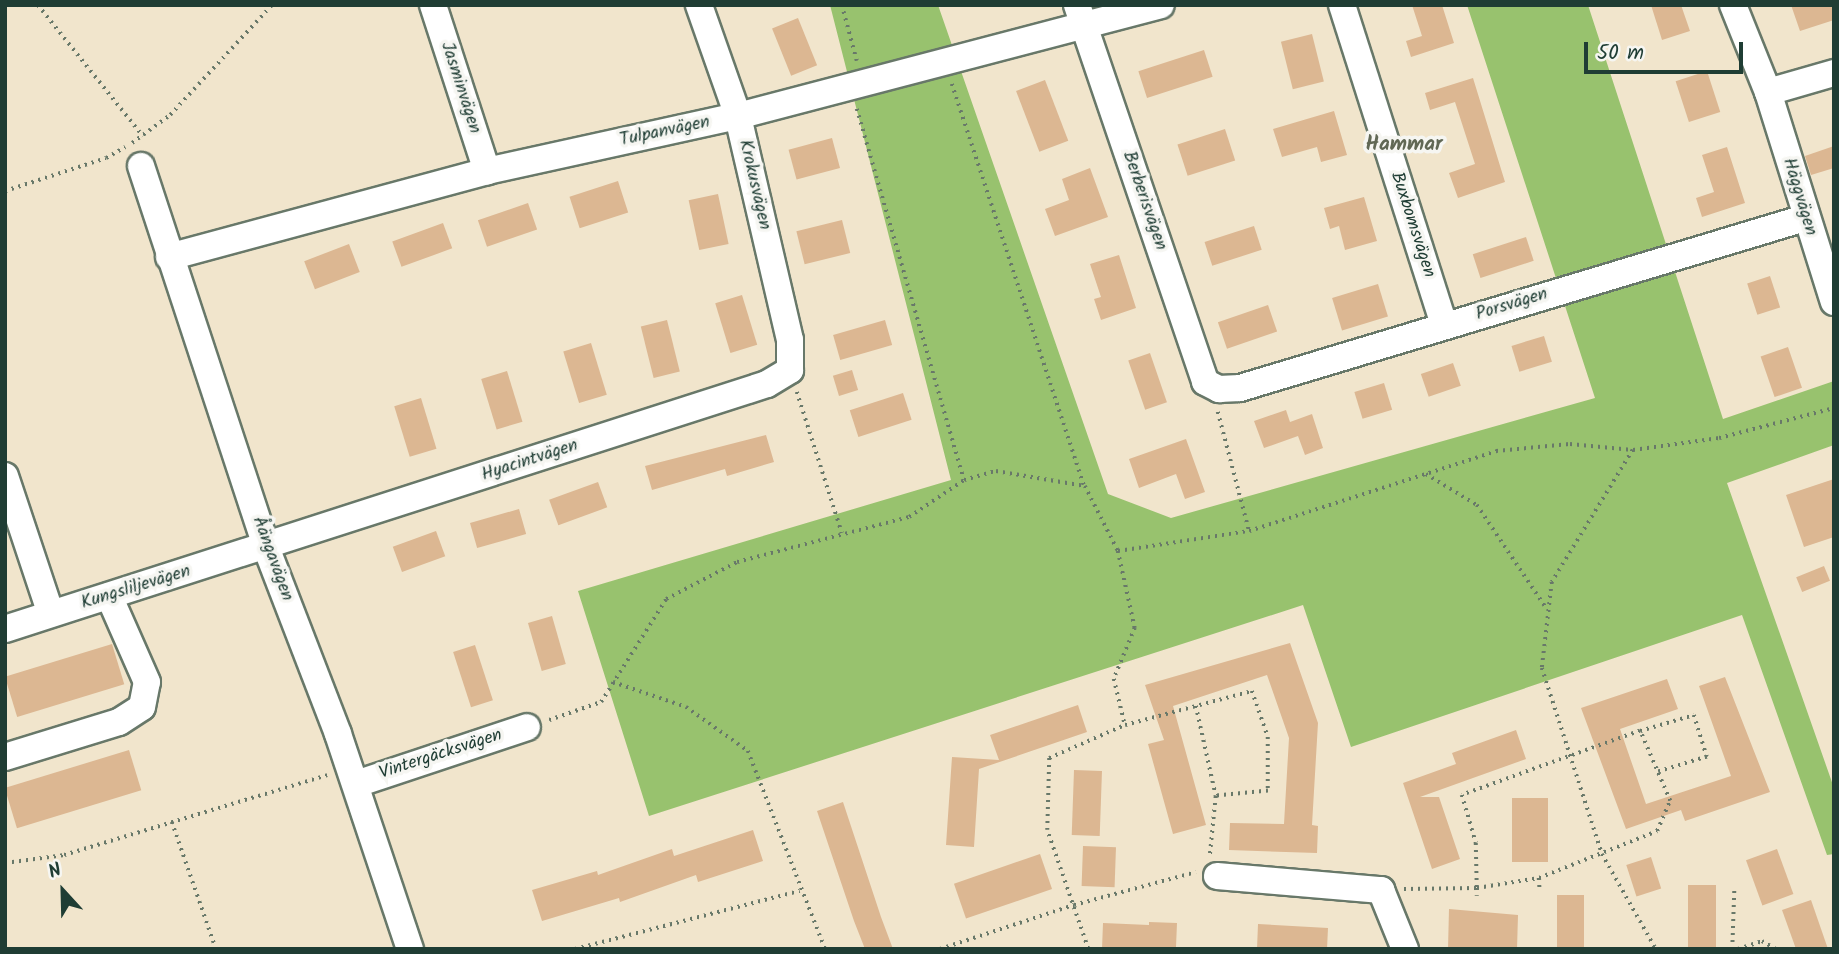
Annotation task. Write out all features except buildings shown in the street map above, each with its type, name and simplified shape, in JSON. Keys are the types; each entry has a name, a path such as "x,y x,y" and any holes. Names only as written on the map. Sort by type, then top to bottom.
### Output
{"street":[{"name":"Jasminvägen","path":"433,5 487,171"},
{"name":"Krokusvägen","path":"699,5 738,116 790,340 790,370"},
{"name":"Tulpanvägen","path":"169,257 487,171 738,116 857,86 945,62 1081,15 1161,5"},
{"name":"Buxbomsvägen","path":"1342,5 1444,325"},
{"name":"Häggvägen","path":"1733,5 1768,92 1805,218 1834,302"},
{"name":"Berberisvägen","path":"1081,15 1205,382 1219,389"},
{"path":"1768,92 1834,73"},
{"name":"Åängavägen","path":"141,166 266,547 353,776 411,949"},
{"name":"Porsvägen","path":"1219,389 1240,387 1805,218"},
{"name":"Hyacintvägen","path":"266,547 767,384 790,370"},
{"path":"5,476 51,614"},
{"name":"Kungsliljevägen","path":"5,629 266,547"},
{"path":"5,757 118,722 142,707 147,682 110,596"},
{"name":"Vintergäcksvägen","path":"353,776 527,727"},
{"path":"1217,876 1381,890 1405,949"}],"path":[{"path":"37,5 143,136"},
{"path":"5,191 106,158 143,136 170,115 272,5"},
{"path":"842,5 857,86 964,480"},
{"path":"945,62 1085,486 1118,551 1135,628 1114,679 1125,725"},
{"path":"790,370 842,533"},
{"path":"1219,389 1218,414 1249,531"},
{"path":"1118,551 1249,531 1496,451 1570,444 1633,450 1719,438 1834,408"},
{"path":"1633,450 1552,582 1542,668 1602,854 1656,949"},
{"path":"527,727 601,702 666,599 737,562 909,517 964,480 996,471 1085,486"},
{"path":"1426,474 1477,505 1549,610"},
{"path":"613,682 686,707 748,751 800,891 825,949"},
{"path":"1088,949 1047,830 1049,758 1125,725 1252,691 1268,737 1268,791 1216,796"},
{"path":"940,949 1074,905 1208,868 1216,796 1195,706"},
{"path":"1478,896 1476,843 1462,795 1640,731 1694,715 1707,757 1657,772"},
{"path":"1381,890 1477,888 1539,878 1657,831 1670,801 1640,731"},
{"path":"5,863 64,855 172,822 353,776"},
{"path":"172,822 216,949"},
{"path":"1539,878 1540,891"},
{"path":"575,949 800,891"},
{"path":"1732,949 1734,891"},
{"path":"1738,949 1762,941 1776,949"}],"green space":[{"path":"830,5 938,5 1108,494 1171,518 1595,398 1467,5 1588,5 1723,419 1834,381 1834,445 1727,483 1834,788 1834,854 1827,855 1742,615 1351,747 1303,605 649,816 578,591 951,480"}],"district":[{"name":"Hammar","path":"1404,145"}]}
